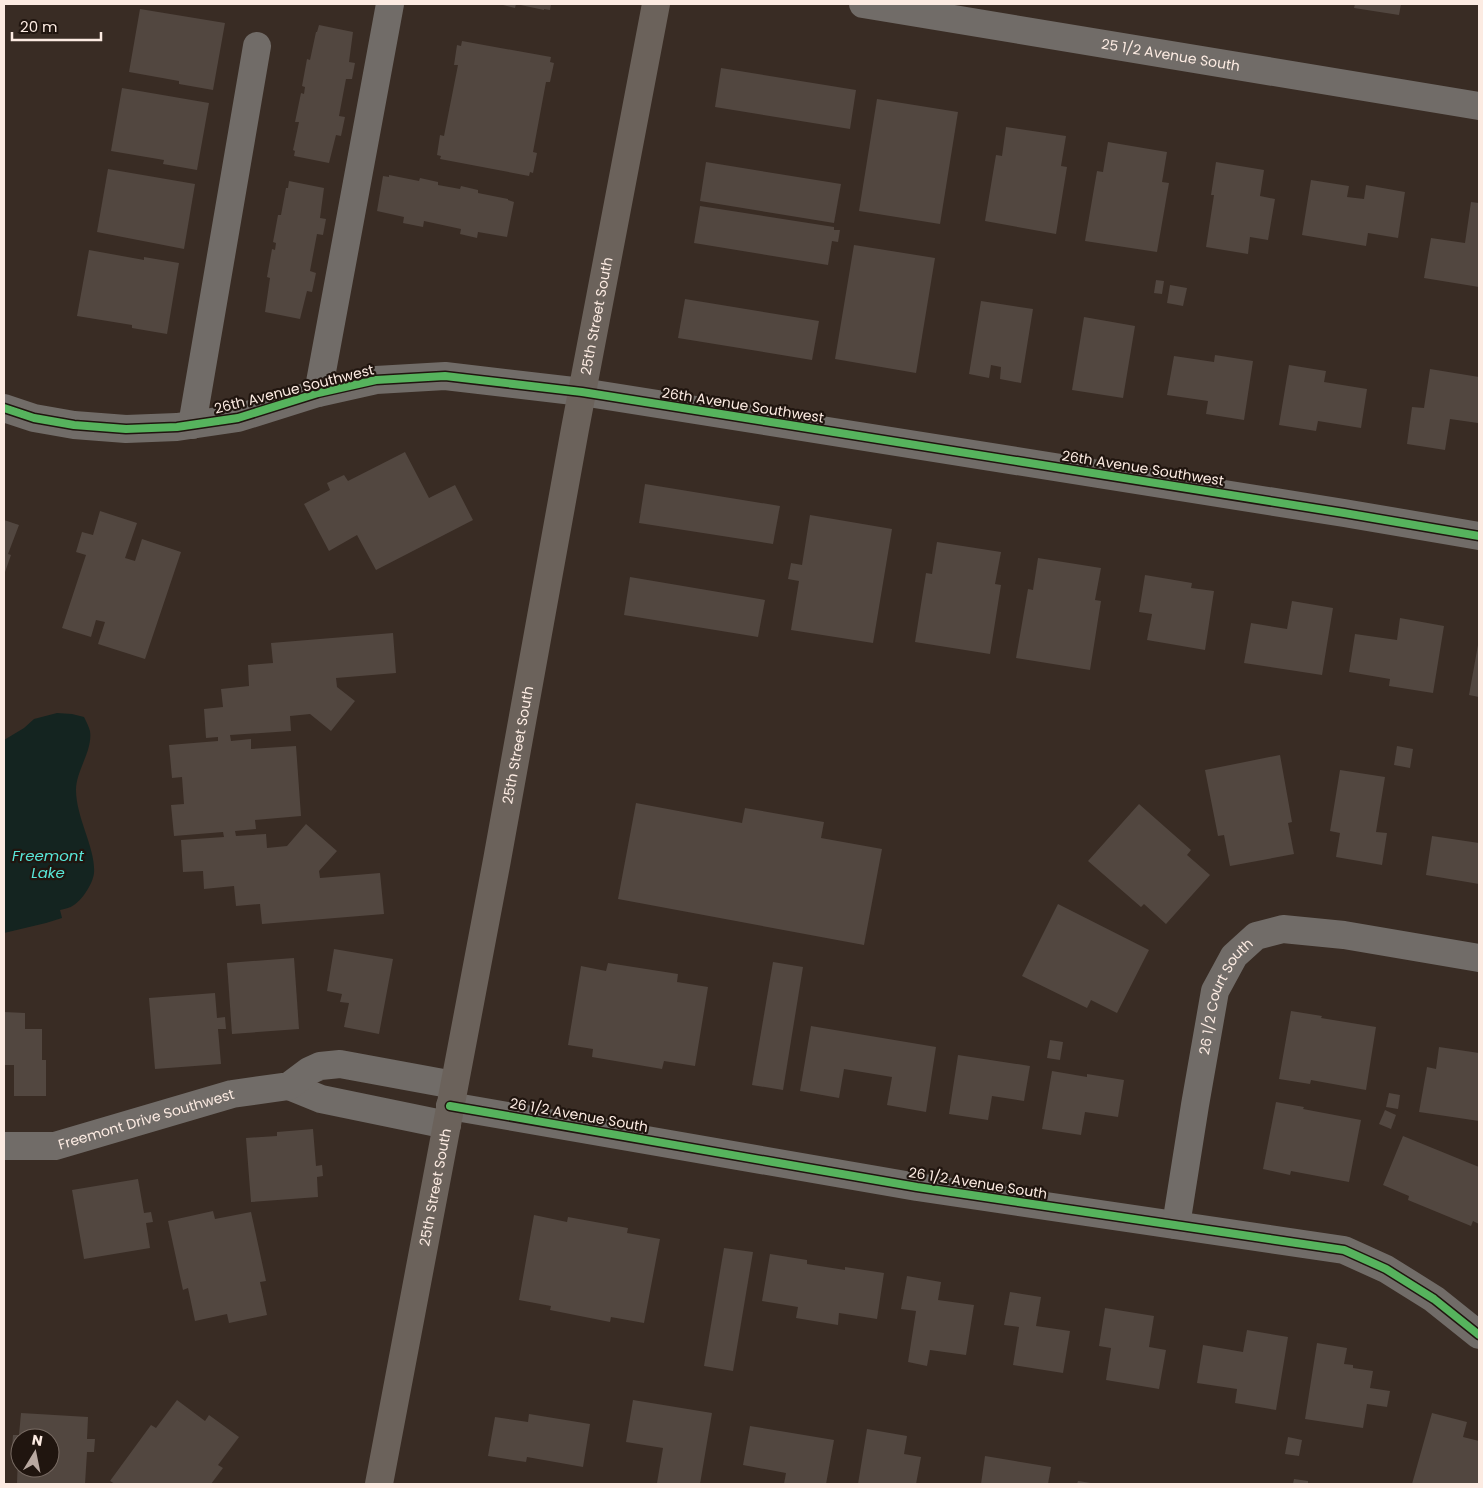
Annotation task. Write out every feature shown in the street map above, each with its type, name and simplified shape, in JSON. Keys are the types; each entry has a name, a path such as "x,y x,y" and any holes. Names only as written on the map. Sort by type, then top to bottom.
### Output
{"main road":[{"name":"25th Street South","path":"378,1484 498,860 582,392 656,4"}],"street":[{"path":"318,393 390,4"},
{"name":"25 1/2 Avenue South","path":"863,4 1479,106"},
{"path":"192,424 257,46"},
{"name":"26th Avenue Southwest","path":"4,408 34,418 74,425 126,428 177,427 238,418 318,393 376,380 445,376 582,392 1479,536"},
{"name":"26 1/2 Court South","path":"1176,1225 1194,1105 1215,991 1234,956 1256,936 1283,929 1344,935 1479,958"},
{"name":"Freemont Drive Southwest","path":"4,1146 55,1146 232,1094 289,1086 309,1071 320,1066 340,1064 450,1105"},
{"path":"289,1086 321,1099 450,1105"},
{"name":"26 1/2 Avenue South","path":"450,1105 917,1187 1344,1250 1394,1274 1434,1299 1479,1335"}],"water":[{"name":"Freemont Lake","path":"57,713 84,717 90,731 89,746 76,790 79,811 92,854 94,873 87,891 81,899 71,907 60,910 62,918 4,933 4,740 24,728 34,719"}],"building":[{"path":"499,4 516,4 515,8"},
{"path":"516,4 551,4 550,10 544,10"},
{"path":"1355,4 1401,4 1399,15 1354,8"},
{"path":"140,9 225,23 213,90 179,84 179,81 129,72"},
{"path":"319,25 353,32 349,62 355,63 352,79 346,79 339,116 345,117 341,136 336,135 329,163 294,156 295,151 293,150 299,122 295,122 301,93 304,94 305,87 302,86 307,59 310,60"},
{"path":"462,41 551,57 550,62 554,63 550,82 546,82 533,152 537,153 533,173 530,172 529,176 440,159 441,156 437,155 440,135 444,136 458,65 454,65 457,45 461,46"},
{"path":"721,68 856,90 850,129 715,107"},
{"path":"122,88 209,103 197,170 163,164 164,160 111,151"},
{"path":"877,99 958,112 940,224 859,211"},
{"path":"1006,127 1066,136 1061,166 1067,167 1056,234 985,221 996,155 1002,156"},
{"path":"1108,142 1167,152 1162,182 1169,183 1157,252 1085,241 1097,171 1103,172"},
{"path":"706,162 841,184 834,223 700,201"},
{"path":"1216,162 1264,170 1260,196 1275,199 1268,240 1250,237 1248,254 1206,247 1214,195 1211,195"},
{"path":"108,169 195,184 184,249 97,232"},
{"path":"389,175 419,181 420,178 438,182 438,185 460,189 461,186 478,190 478,193 514,202 507,237 478,232 477,238 460,234 461,229 424,221 423,227 403,223 404,217 377,211 383,176 389,177"},
{"path":"1311,180 1349,186 1347,197 1364,199 1366,185 1405,192 1398,238 1368,233 1366,246 1302,235"},
{"path":"289,181 324,188 320,218 326,219 323,235 317,234 310,271 316,273 312,292 307,291 300,319 265,312 270,278 267,277 272,249 275,250 276,243 273,242 278,215 281,215"},
{"path":"1471,202 1479,203 1479,287 1424,278 1431,238 1465,243"},
{"path":"700,206 834,227 834,230 840,230 838,242 832,241 828,265 694,243"},
{"path":"854,245 935,258 916,373 835,359"},
{"path":"89,250 144,260 144,257 179,263 167,334 132,328 132,325 77,316"},
{"path":"1156,280 1164,281 1162,294 1154,293"},
{"path":"1170,285 1187,288 1183,306 1167,303"},
{"path":"685,299 819,321 812,360 678,338"},
{"path":"981,301 1033,309 1021,383 1000,379 1001,367 991,365 989,378 969,374"},
{"path":"1084,317 1135,326 1123,398 1072,390"},
{"path":"1215,355 1253,361 1244,420 1206,414 1208,401 1167,395 1174,356 1214,362"},
{"path":"1289,365 1326,371 1324,382 1367,389 1361,428 1318,421 1316,431 1279,425"},
{"path":"1430,369 1479,377 1478,423 1450,419 1445,450 1407,444 1412,407 1424,408"},
{"path":"405,452 429,498 455,485 473,520 376,570 357,535 329,551 304,504 330,490 327,483 344,475 348,481"},
{"path":"645,484 780,506 773,544 639,523"},
{"path":"100,511 137,523 125,558 135,561 142,539 181,552 145,659 98,644 105,622 96,620 91,637 62,628 86,555 76,552 82,532 93,535"},
{"path":"810,515 892,529 873,643 791,630 799,581 788,579 791,563 802,565"},
{"path":"4,520 19,525 8,554 11,555 4,575"},
{"path":"937,542 1001,552 995,584 1001,585 990,654 915,642 926,573 932,574"},
{"path":"1038,558 1101,568 1095,600 1101,601 1090,670 1016,658 1028,589 1033,590"},
{"path":"1145,575 1192,583 1191,588 1214,591 1205,650 1147,640 1152,614 1139,612"},
{"path":"630,577 765,600 758,637 624,615"},
{"path":"1292,601 1333,608 1322,675 1244,663 1251,623 1287,629"},
{"path":"1400,618 1444,626 1433,693 1389,686 1390,679 1349,672 1355,634 1397,640"},
{"path":"393,633 396,673 336,678 337,687 355,701 331,731 310,714 290,716 291,731 230,735 231,741 251,739 251,749 296,746 301,816 255,820 256,829 235,831 236,836 266,834 267,848 287,846 306,824 337,851 319,871 320,878 380,873 384,914 262,924 260,904 236,906 234,886 204,889 203,871 183,872 181,840 224,837 223,832 174,836 171,805 184,804 182,777 172,778 169,745 218,741 218,737 206,738 204,709 223,707 221,689 249,686 248,665 273,663 271,643"},
{"path":"1479,645 1479,697 1469,695"},
{"path":"1397,746 1413,749 1410,768 1394,765"},
{"path":"1280,755 1292,822 1288,823 1294,854 1230,866 1224,835 1218,836 1205,770"},
{"path":"1340,770 1385,777 1376,832 1387,833 1382,865 1336,857 1340,833 1330,831"},
{"path":"636,803 742,823 745,808 824,822 821,838 882,849 864,945 618,899"},
{"path":"1139,804 1191,850 1187,855 1210,875 1166,924 1144,904 1141,907 1088,861"},
{"path":"1432,836 1479,843 1479,884 1426,875"},
{"path":"1058,904 1149,950 1117,1013 1091,1000 1087,1008 1022,976"},
{"path":"334,949 393,959 379,1034 344,1027 349,1003 340,1002 342,994 327,991"},
{"path":"294,958 299,1029 232,1034 227,963"},
{"path":"773,962 803,967 783,1090 752,1085"},
{"path":"608,963 678,974 677,982 708,987 695,1066 664,1061 662,1069 592,1057 593,1049 568,1045 581,966 606,971"},
{"path":"215,993 217,1018 225,1017 226,1029 218,1029 221,1064 155,1069 149,998"},
{"path":"1291,1011 1376,1027 1366,1090 1311,1080 1310,1084 1279,1079"},
{"path":"4,1012 25,1013 25,1029 42,1029 42,1060 46,1060 46,1096 14,1096 14,1065 4,1065"},
{"path":"811,1026 936,1047 926,1112 887,1105 892,1077 844,1069 839,1098 800,1091"},
{"path":"1050,1040 1063,1042 1060,1060 1047,1058"},
{"path":"1439,1047 1479,1053 1479,1121 1419,1112 1427,1067 1436,1069"},
{"path":"958,1055 1030,1066 1024,1101 992,1096 988,1120 949,1114"},
{"path":"1052,1071 1087,1077 1087,1074 1124,1080 1118,1117 1085,1112 1081,1135 1042,1129"},
{"path":"1389,1093 1400,1095 1398,1109 1386,1107"},
{"path":"1276,1102 1361,1120 1349,1182 1291,1171 1290,1175 1263,1169"},
{"path":"1385,1110 1396,1115 1391,1129 1379,1124"},
{"path":"313,1129 316,1166 322,1165 323,1176 317,1177 318,1197 251,1202 246,1138 277,1136 277,1132"},
{"path":"1403,1136 1479,1167 1479,1224 1473,1221 1471,1226 1408,1200 1409,1196 1383,1185"},
{"path":"138,1179 144,1213 151,1212 153,1222 146,1223 150,1248 84,1259 72,1190"},
{"path":"213,1211 215,1219 251,1212 266,1281 260,1282 267,1315 229,1323 227,1314 195,1321 188,1288 183,1290 168,1221"},
{"path":"534,1215 567,1222 568,1217 628,1228 627,1233 660,1239 644,1323 611,1317 610,1322 550,1310 551,1306 519,1300"},
{"path":"724,1248 753,1252 733,1371 704,1366"},
{"path":"770,1254 807,1260 807,1264 845,1270 845,1267 884,1273 877,1319 839,1313 838,1325 796,1318 798,1307 762,1301"},
{"path":"907,1276 941,1282 938,1300 974,1305 966,1355 930,1350 927,1366 908,1362 916,1311 901,1309"},
{"path":"1010,1292 1041,1297 1036,1326 1070,1331 1063,1373 1013,1365 1019,1327 1004,1325"},
{"path":"1105,1308 1154,1316 1149,1347 1166,1350 1159,1389 1106,1380 1111,1348 1099,1346"},
{"path":"1247,1330 1288,1337 1276,1410 1235,1403 1237,1389 1197,1383 1203,1345 1243,1352"},
{"path":"1317,1343 1347,1348 1344,1364 1353,1365 1353,1368 1373,1371 1370,1388 1390,1391 1387,1407 1367,1404 1363,1428 1305,1419"},
{"path":"177,1400 205,1421 209,1415 239,1437 218,1465 223,1468 211,1484 115,1484 110,1481 151,1425 156,1428"},
{"path":"633,1400 712,1413 700,1484 657,1483 663,1448 626,1442"},
{"path":"21,1413 88,1417 87,1439 95,1439 94,1452 87,1452 85,1484 17,1483 17,1478 60,1478 60,1428 20,1428"},
{"path":"1432,1413 1467,1422 1463,1437 1479,1441 1479,1484 1412,1484"},
{"path":"529,1414 590,1424 583,1467 527,1457 526,1462 488,1456 495,1417 528,1422"},
{"path":"750,1426 834,1440 826,1484 784,1484 786,1473 743,1465"},
{"path":"867,1429 907,1436 904,1454 921,1457 916,1484 858,1484"},
{"path":"1288,1437 1302,1440 1299,1456 1285,1454"},
{"path":"985,1456 1051,1467 1048,1484 981,1484"},
{"path":"1294,1479 1308,1481 1308,1484 1293,1484"},
{"path":"1078,1481 1091,1483 1091,1484 1077,1484"}],"cycle path":[{"path":"4,408 34,418 74,425 126,429 177,427 238,418 318,393 376,380 445,376 582,392 1479,536"},
{"path":"450,1106 917,1187 1344,1250 1386,1269 1434,1299 1479,1335"}]}
